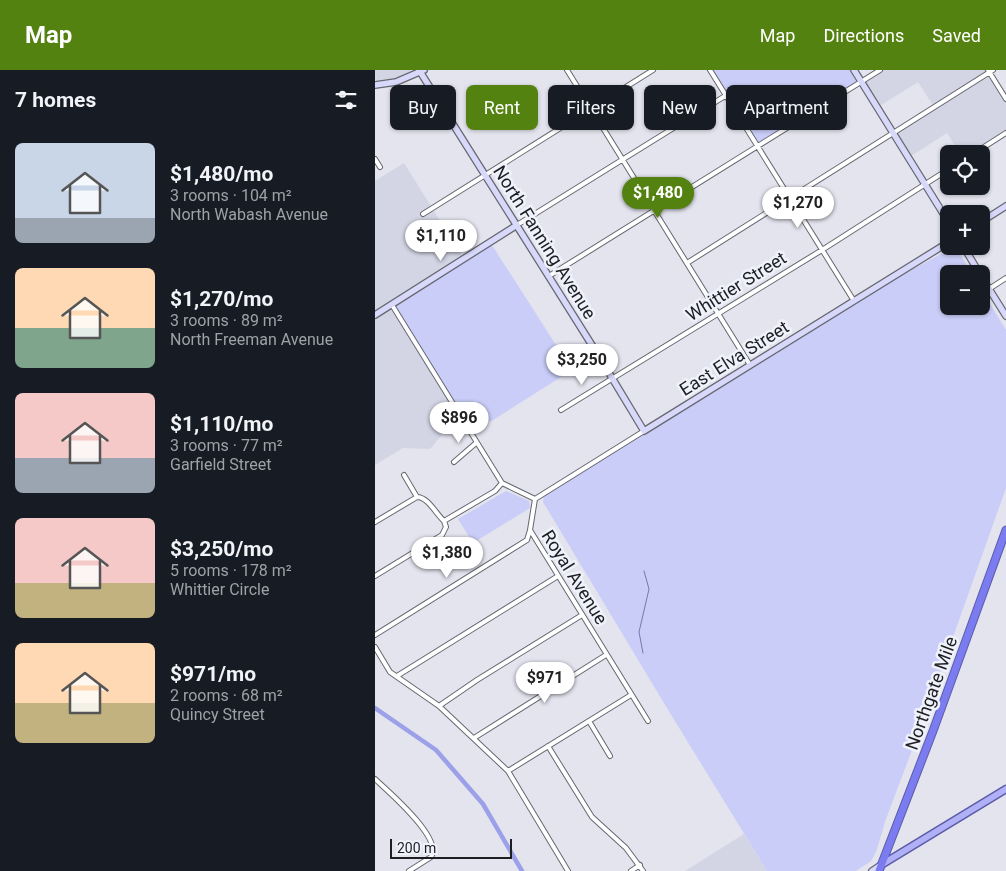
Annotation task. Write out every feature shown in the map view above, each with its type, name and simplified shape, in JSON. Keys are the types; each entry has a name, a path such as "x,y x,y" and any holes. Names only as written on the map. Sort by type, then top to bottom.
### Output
{"highway":[{"name":"Northgate Mile","path":"880,868 933,731 1006,530"}],"main road":[{"path":"880,868 900,853 1006,789"}],"street":[{"path":"567,70 576,85"},
{"path":"629,85 653,70"},
{"path":"710,70 854,301"},
{"path":"854,70 940,208"},
{"path":"549,276 880,70"},
{"path":"375,85 396,82 421,71"},
{"name":"North Fanning Avenue","path":"421,71 613,378 644,431"},
{"path":"687,263 990,71 1006,99"},
{"path":"375,315 725,96"},
{"path":"423,214 557,130"},
{"path":"604,130 750,365"},
{"path":"987,145 1006,133"},
{"path":"375,159 380,168"},
{"name":"Whittier Street","path":"561,410 822,250 940,175"},
{"path":"990,216 1006,206"},
{"name":"East Elva Street","path":"535,499 940,248"},
{"path":"990,288 1006,278"},
{"path":"990,291 1006,316"},
{"path":"392,305 502,483 535,499"},
{"path":"454,462 477,443"},
{"path":"375,576 442,535 446,526 426,499 417,496 404,475"},
{"path":"444,521 495,491 502,483"},
{"path":"375,522 417,496"},
{"name":"Royal Avenue","path":"535,499 530,530 647,721"},
{"path":"375,635 527,540 530,530"},
{"path":"397,676 558,576"},
{"path":"439,706 477,680 582,615"},
{"path":"375,647 390,672 439,706 475,738 507,771 568,871"},
{"path":"475,738 606,655"},
{"path":"507,771 631,695"},
{"path":"589,721 611,756"},
{"path":"548,746 592,816 627,848 643,871"},
{"path":"375,779 413,814 433,846 431,857 409,871"},
{"path":"631,871 640,866"},
{"path":"872,871 880,868"}],"shaded area":[{"path":"375,70 419,70 420,72 378,84 375,79"},
{"path":"710,70 854,70 861,81 847,90 847,85 726,85 726,95"},
{"path":"880,70 988,70 1006,99 1006,133 987,145 954,145 947,133 908,158 893,132 934,107 918,82 878,107 861,81"},
{"path":"748,130 783,130 758,146"},
{"path":"404,163 464,259 459,415 430,449 403,448 375,465 375,181"},
{"path":"490,242 572,370 490,422 476,401 458,413 392,305"},
{"path":"940,254 961,255 967,265 940,265 940,315 990,315 990,304 1006,330 1006,488 886,819 876,852 871,861 856,871 767,871 543,502 544,493 854,301"},
{"path":"506,491 529,501 530,508 473,543 458,519"},
{"path":"744,834 767,871 685,871"}],"waterway":[{"path":"643,653 639,632 649,589 644,571"},
{"path":"375,708 436,750 483,804 522,871"}]}
